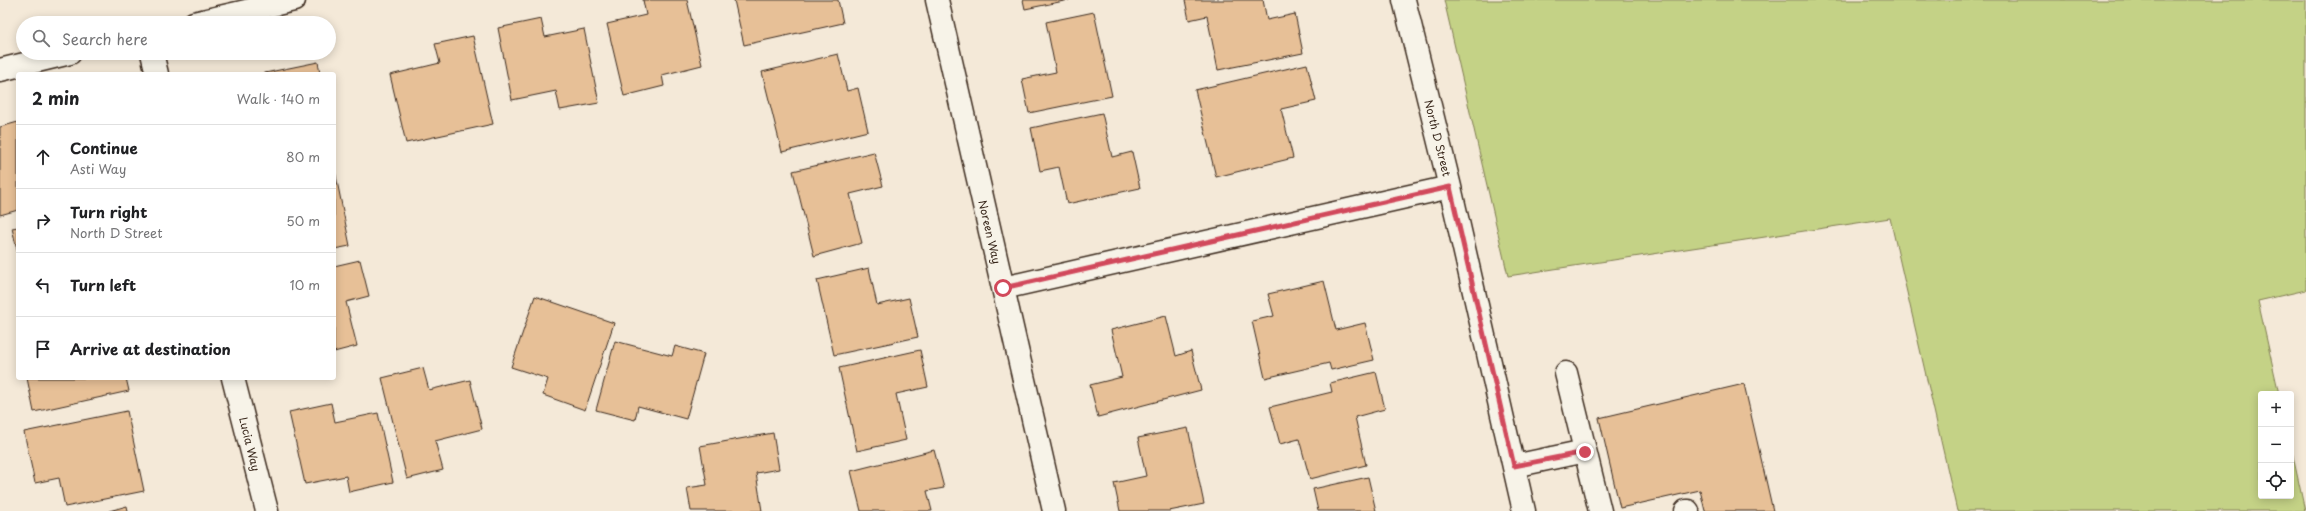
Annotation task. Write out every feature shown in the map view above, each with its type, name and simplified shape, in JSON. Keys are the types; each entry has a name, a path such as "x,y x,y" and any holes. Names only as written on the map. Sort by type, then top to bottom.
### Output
{"street":[{"path":"224,16 294,0"},
{"name":"Noreen Way","path":"937,0 1054,511"},
{"name":"North D Street","path":"1404,0 1450,187 1524,511"},
{"path":"0,70 41,60"},
{"path":"154,60 157,72"},
{"path":"1003,288 1450,187"},
{"path":"1566,373 1600,511"},
{"name":"Lucia Way","path":"234,380 267,511"},
{"path":"1514,466 1585,452"}],"green space":[{"path":"1444,0 2306,0 2306,290 2258,301 2278,391 2258,391 2258,499 2294,499 2294,461 2305,511 1957,511 1890,218 1508,276"}],"building":[{"path":"643,0 687,0 702,65 662,75 664,86 624,96 607,24 646,15"},
{"path":"734,0 838,0 843,23 744,45"},
{"path":"1023,0 1069,0 1025,9"},
{"path":"1185,0 1263,0 1267,20 1295,14 1303,53 1218,70 1207,16 1189,20"},
{"path":"1094,12 1112,96 1029,113 1022,79 1056,72 1046,22"},
{"path":"541,19 545,37 584,29 599,103 560,110 556,91 512,100 498,28"},
{"path":"473,36 493,124 406,143 390,75 440,63 435,44"},
{"path":"838,54 847,91 858,88 868,131 782,152 762,72"},
{"path":"318,62 320,72 270,72"},
{"path":"1307,64 1316,101 1281,109 1293,158 1216,177 1195,90"},
{"path":"1102,113 1112,157 1132,152 1140,188 1067,204 1059,167 1040,171 1031,128"},
{"path":"16,123 16,211 0,215 0,127"},
{"path":"874,152 883,186 850,194 862,243 814,256 793,171"},
{"path":"336,176 350,246 336,249"},
{"path":"16,227 16,245 12,228"},
{"path":"360,260 369,296 346,302 357,346 336,351 336,266"},
{"path":"869,268 877,305 909,298 918,337 834,355 817,280"},
{"path":"1324,281 1336,330 1365,323 1374,360 1331,370 1329,363 1265,378 1252,321 1274,316 1268,294"},
{"path":"535,296 614,323 585,410 543,395 548,379 511,367"},
{"path":"1166,316 1176,356 1191,351 1201,390 1098,417 1090,385 1122,377 1111,330"},
{"path":"615,341 672,356 675,346 704,354 686,419 638,406 635,420 596,410"},
{"path":"920,350 928,387 896,394 906,440 857,451 839,368"},
{"path":"423,368 429,390 470,380 482,429 435,441 443,470 407,479 382,378"},
{"path":"1376,372 1385,409 1355,417 1366,465 1310,479 1299,439 1280,444 1270,407 1332,392 1330,383"},
{"path":"27,380 126,380 129,391 34,412"},
{"path":"1744,384 1773,511 1705,511 1700,490 1620,508 1599,418"},
{"path":"331,403 335,422 378,413 393,482 349,492 346,476 305,484 289,412"},
{"path":"127,411 144,491 65,507 59,478 35,483 24,432"},
{"path":"1188,428 1204,504 1169,511 1120,511 1114,483 1146,476 1138,438"},
{"path":"773,433 779,469 756,473 762,511 691,511 687,488 707,485 700,446"},
{"path":"934,450 944,488 927,491 932,511 861,511 851,471"},
{"path":"1368,477 1376,511 1318,511 1313,489"},
{"path":"127,506 128,511 109,511"}],"route":[{"path":"1003,288 1450,187 1514,466 1585,452"}]}
